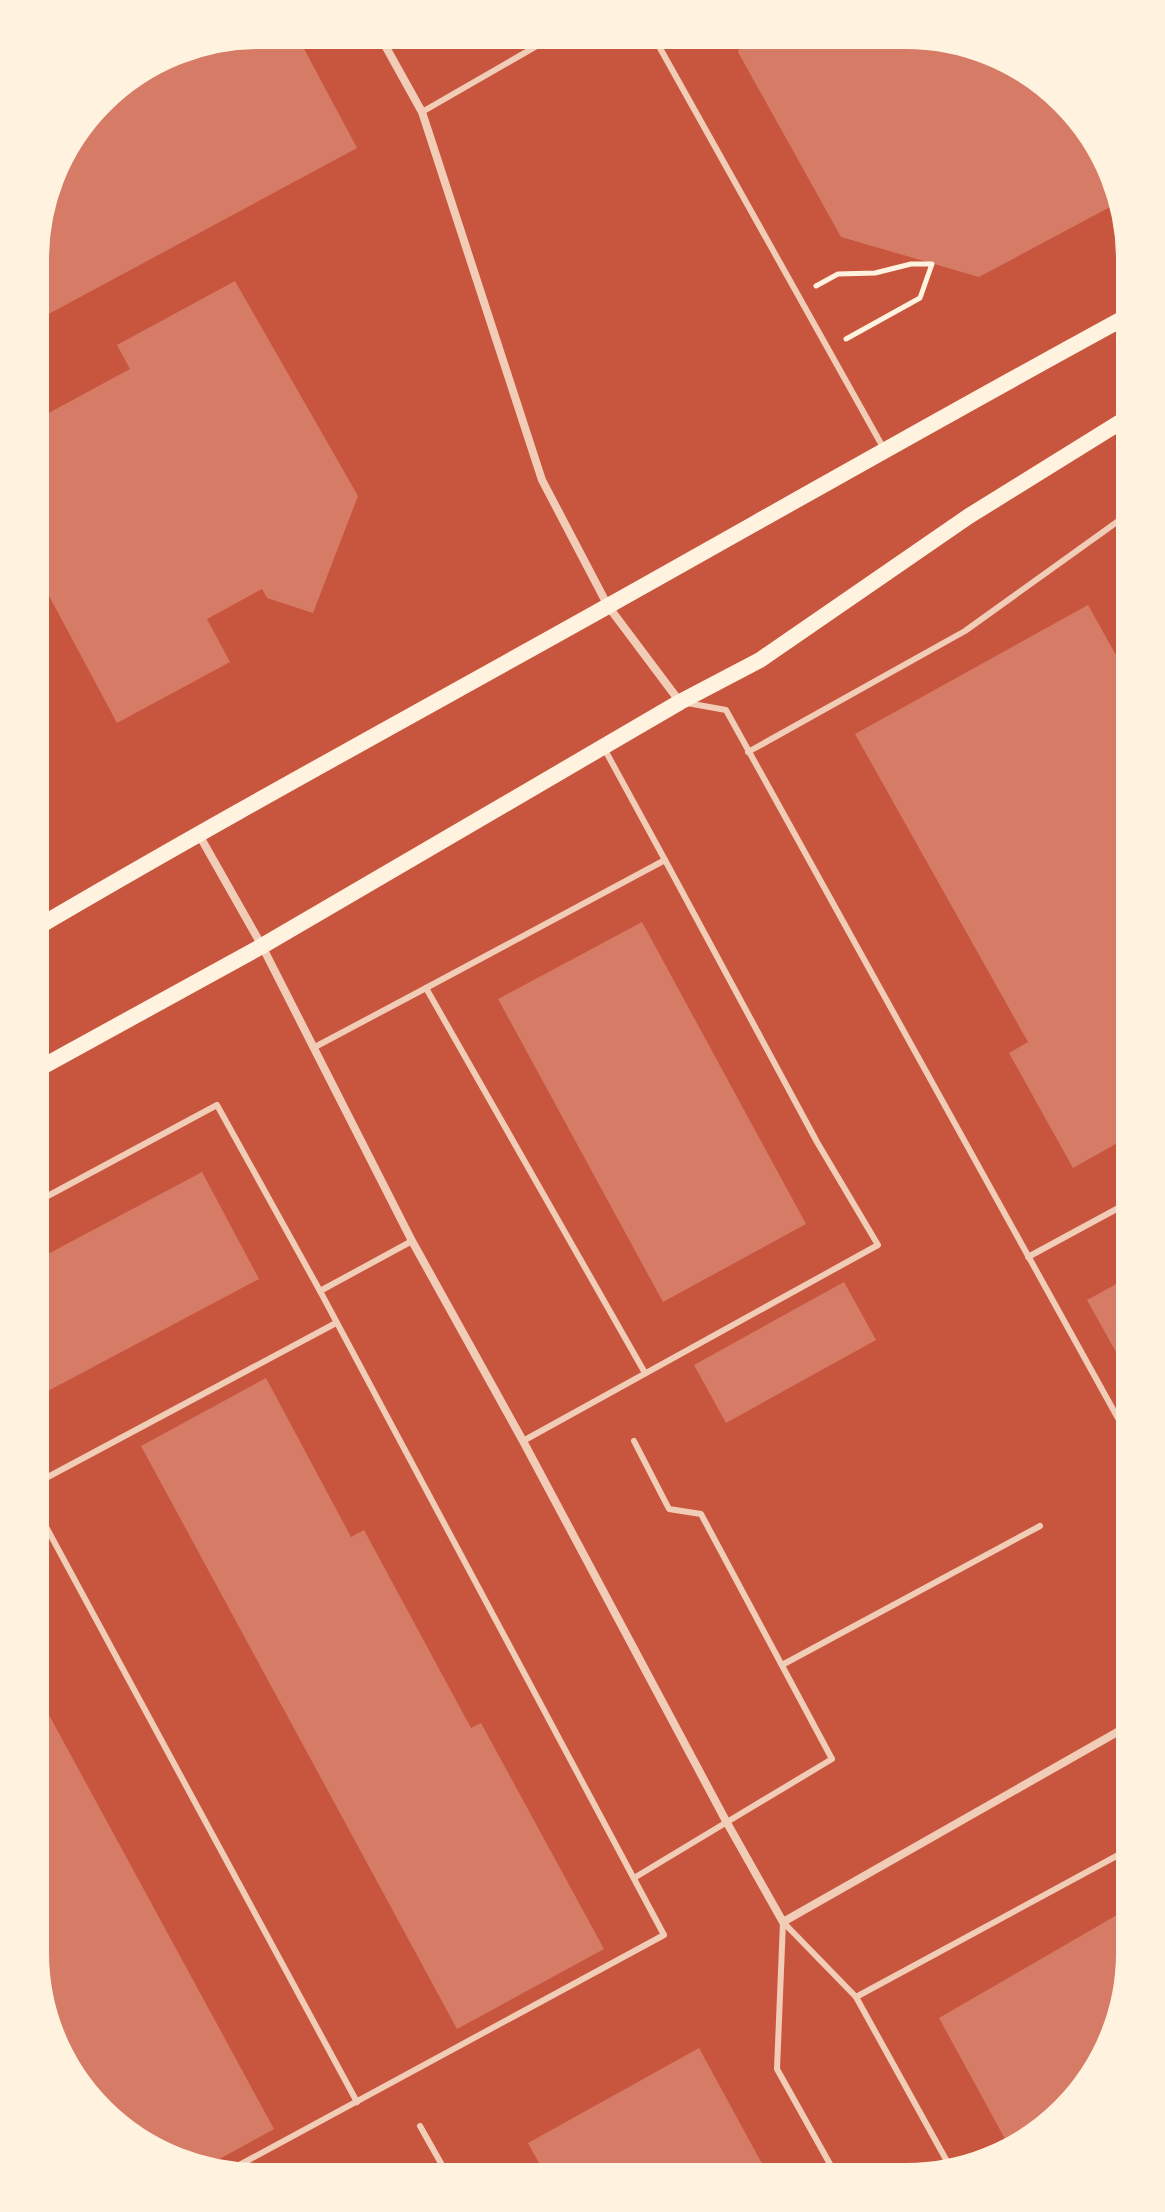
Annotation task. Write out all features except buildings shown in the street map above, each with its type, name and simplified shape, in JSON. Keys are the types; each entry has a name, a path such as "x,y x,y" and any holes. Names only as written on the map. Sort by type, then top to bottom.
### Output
{"main road":[{"path":"44,923 198,833 1121,320"},
{"path":"44,1066 262,946 603,746 760,660 969,516 1121,422"}],"street":[{"path":"384,44 422,112 542,480 608,606 680,702"},
{"path":"198,833 262,946 412,1241 783,1922 1121,1730"}],"lane":[{"path":"422,112 540,44"},
{"path":"658,44 884,449"},
{"path":"748,752 965,631 1121,519"},
{"path":"680,702 726,710 1121,1424"},
{"path":"523,1441 878,1245 817,1142 603,746"},
{"path":"313,1048 665,860"},
{"path":"426,988 645,1373"},
{"path":"44,1198 217,1105 320,1291 664,1935 237,2166"},
{"path":"1028,1257 1121,1207"},
{"path":"320,1291 412,1241"},
{"path":"44,1479 336,1323"},
{"path":"634,1441 669,1509 701,1514 832,1759 634,1878"},
{"path":"44,1523 357,2102"},
{"path":"782,1665 1040,1526"},
{"path":"856,1997 1121,1854"},
{"path":"783,1922 856,1997 948,2163"},
{"path":"783,1922 777,2069 832,2168"},
{"path":"420,2126 444,2168"}],"path":[{"path":"798,295 838,274 875,273 911,264 932,264 920,298 842,341 826,346"}]}
